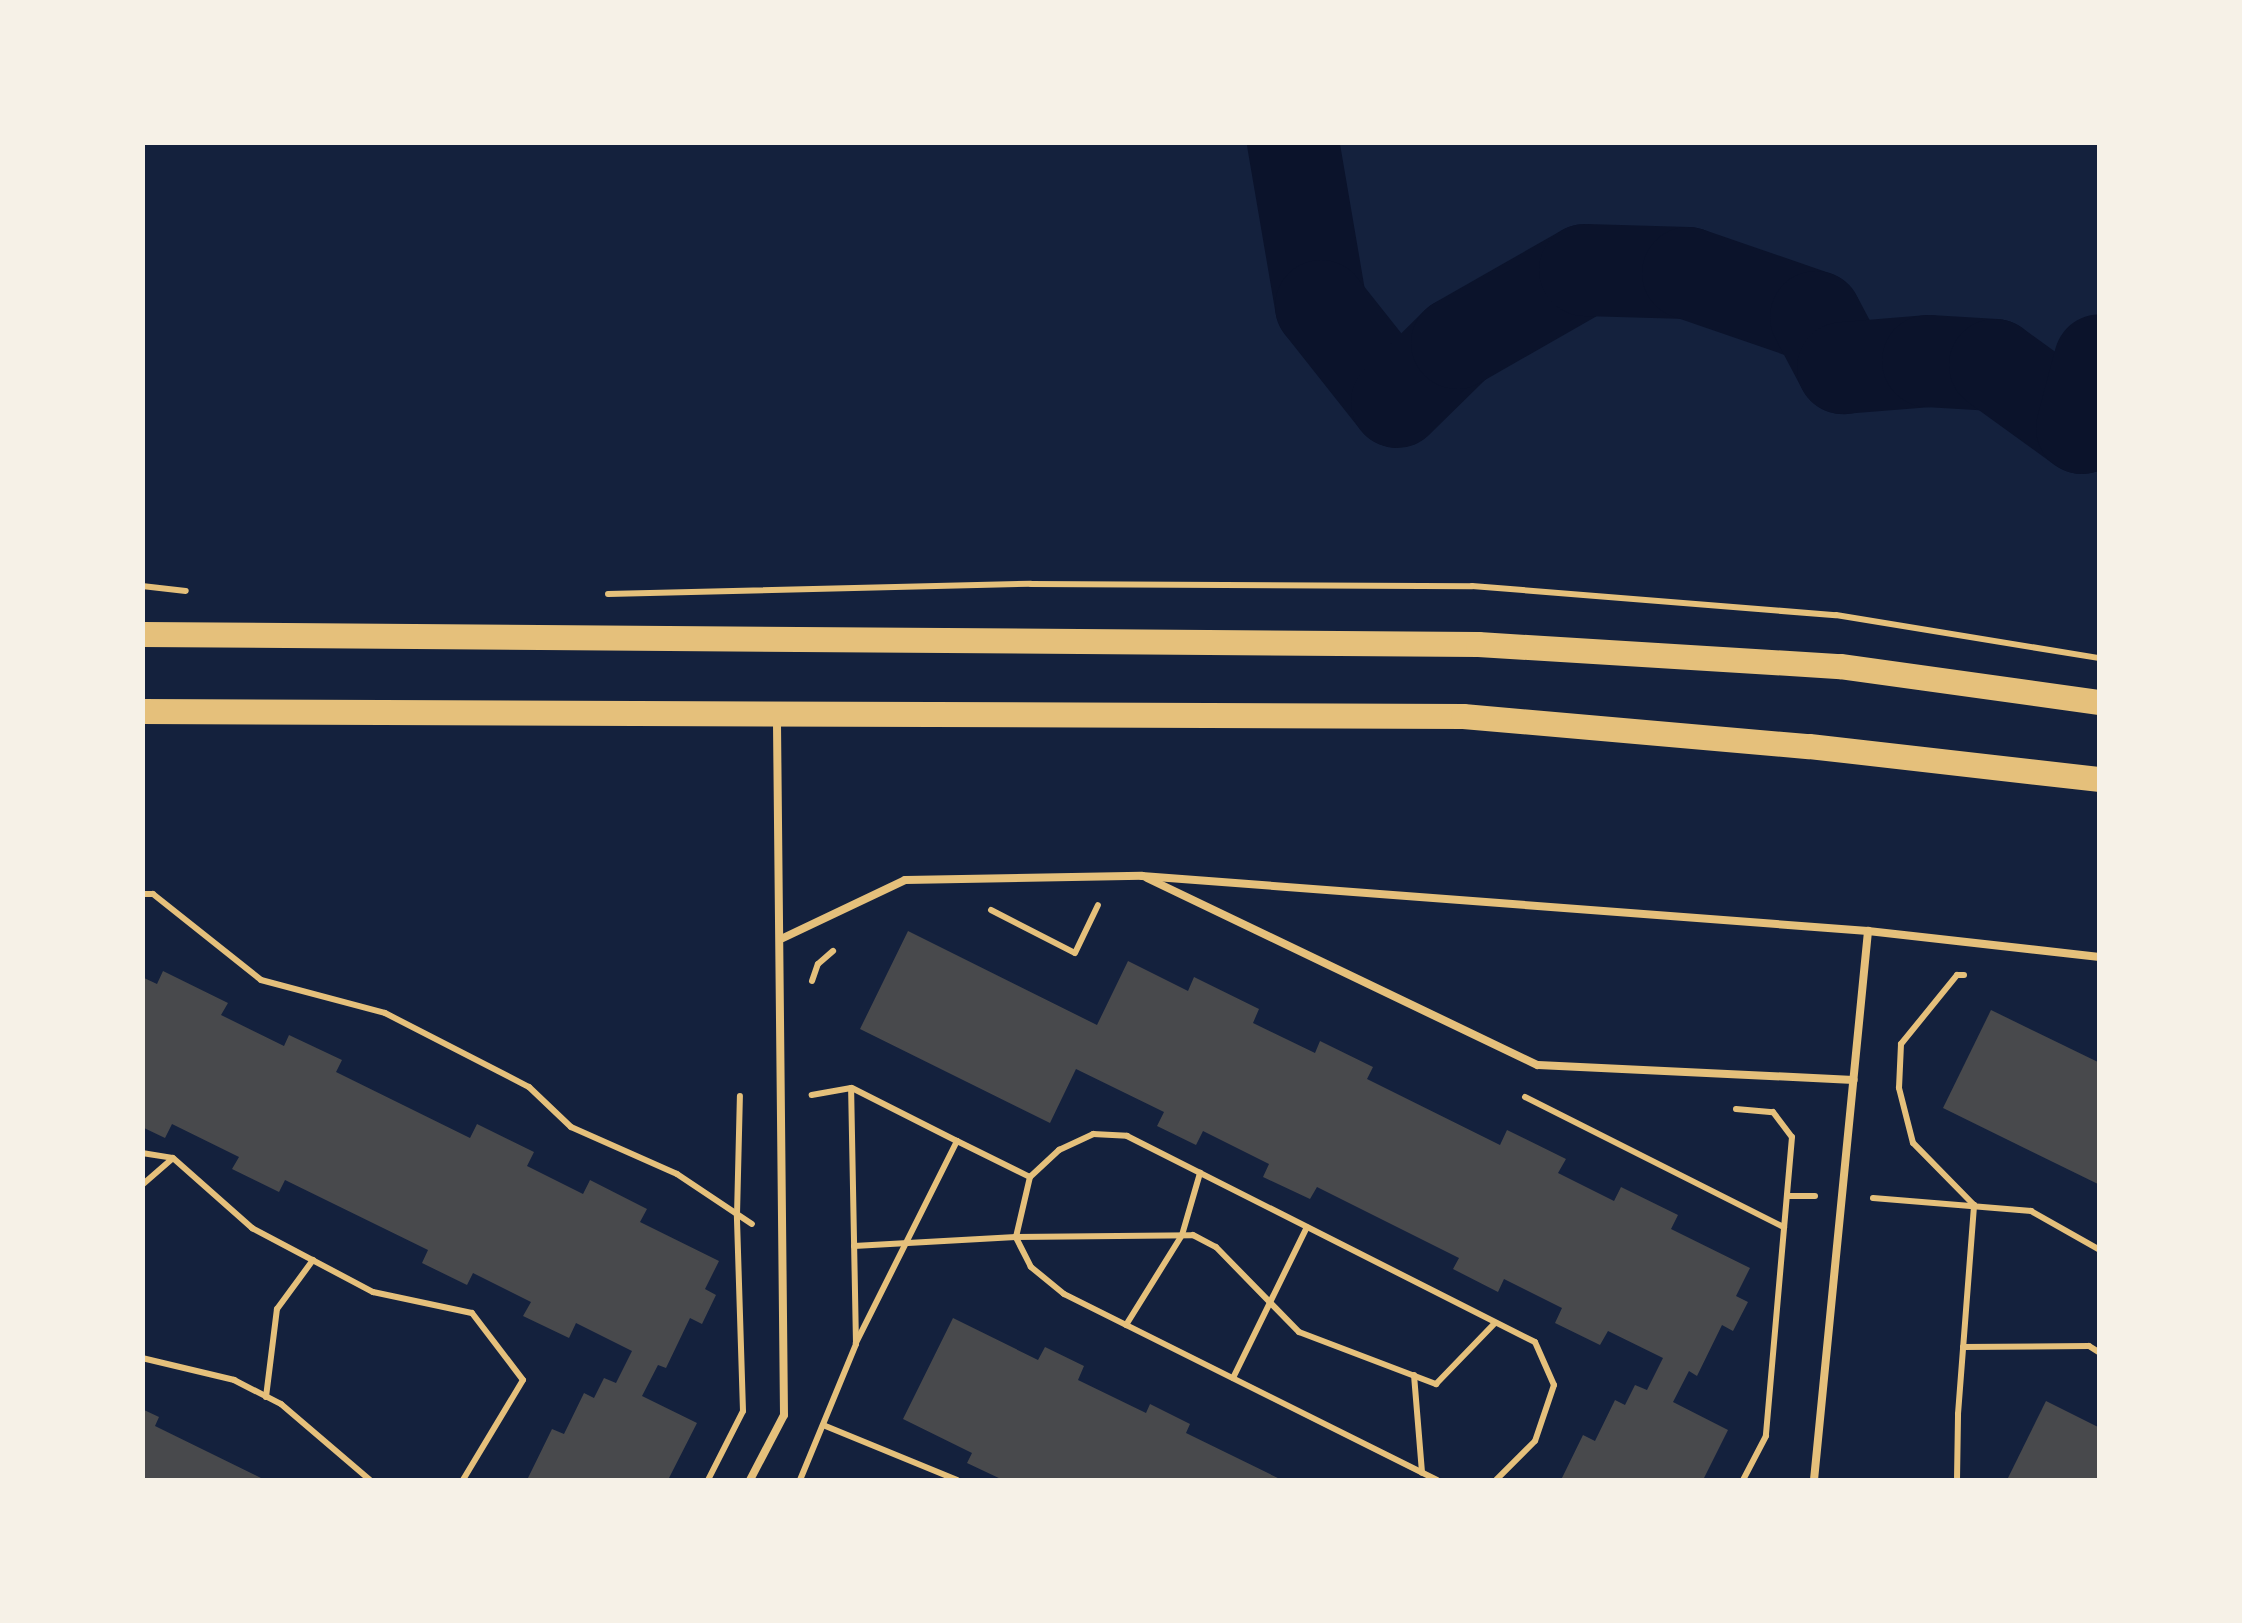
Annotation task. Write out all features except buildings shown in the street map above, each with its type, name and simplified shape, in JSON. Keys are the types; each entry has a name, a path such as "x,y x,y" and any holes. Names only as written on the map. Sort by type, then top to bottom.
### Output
{"main road":[{"path":"142,634 1478,644 1840,666 2100,702"},
{"path":"142,711 1463,716 1809,746 2100,778"}],"lane":[{"path":"750,1480 784,1415 777,714"},
{"path":"782,938 905,880 1142,876 1868,931 2100,956"},
{"path":"1142,876 1538,1065 1854,1080"},
{"path":"1814,1480 1868,931"}],"path":[{"path":"142,894 153,894 261,980 385,1014 529,1087 571,1126 676,1174 782,1244"},
{"path":"979,904 1076,953 1102,897"},
{"path":"808,995 818,964 846,939"},
{"path":"1957,1480 1974,1205 1913,1142 1898,1088 1902,1044 1958,975 1975,976"},
{"path":"809,1078 810,1095 852,1088 1030,1177"},
{"path":"852,1088 856,1344"},
{"path":"1535,1093 1515,1092 1784,1227"},
{"path":"708,1480 744,1410 737,1215 740,1096"},
{"path":"1734,1109 1774,1112 1792,1136 1766,1436 1744,1480"},
{"path":"1437,1480 1064,1294 1031,1266 1016,1237 1030,1177 1060,1150 1093,1134 1126,1136 1535,1342 1554,1384 1535,1441 1496,1480"},
{"path":"800,1480 856,1344 957,1141"},
{"path":"142,1153 174,1158 252,1228 372,1292 472,1313 523,1380 462,1480"},
{"path":"142,1185 174,1158"},
{"path":"1126,1326 1182,1236 1200,1173"},
{"path":"1786,1196 1843,1196 2031,1211 2100,1250"},
{"path":"1232,1378 1306,1227"},
{"path":"854,1246 1016,1237 1193,1235 1216,1247 1299,1332 1436,1384 1496,1323"},
{"path":"266,1396 277,1309 313,1260"},
{"path":"1963,1348 2089,1346 2100,1353"},
{"path":"142,1358 234,1380 266,1396 370,1480"},
{"path":"1414,1375 1422,1473"},
{"path":"823,1425 957,1480"}],"waterway":[{"path":"1293,142 1321,306 1397,402 1457,343 1585,270 1688,273 1816,317 1843,368 1928,361 1995,365 2082,428 2100,360"}]}
